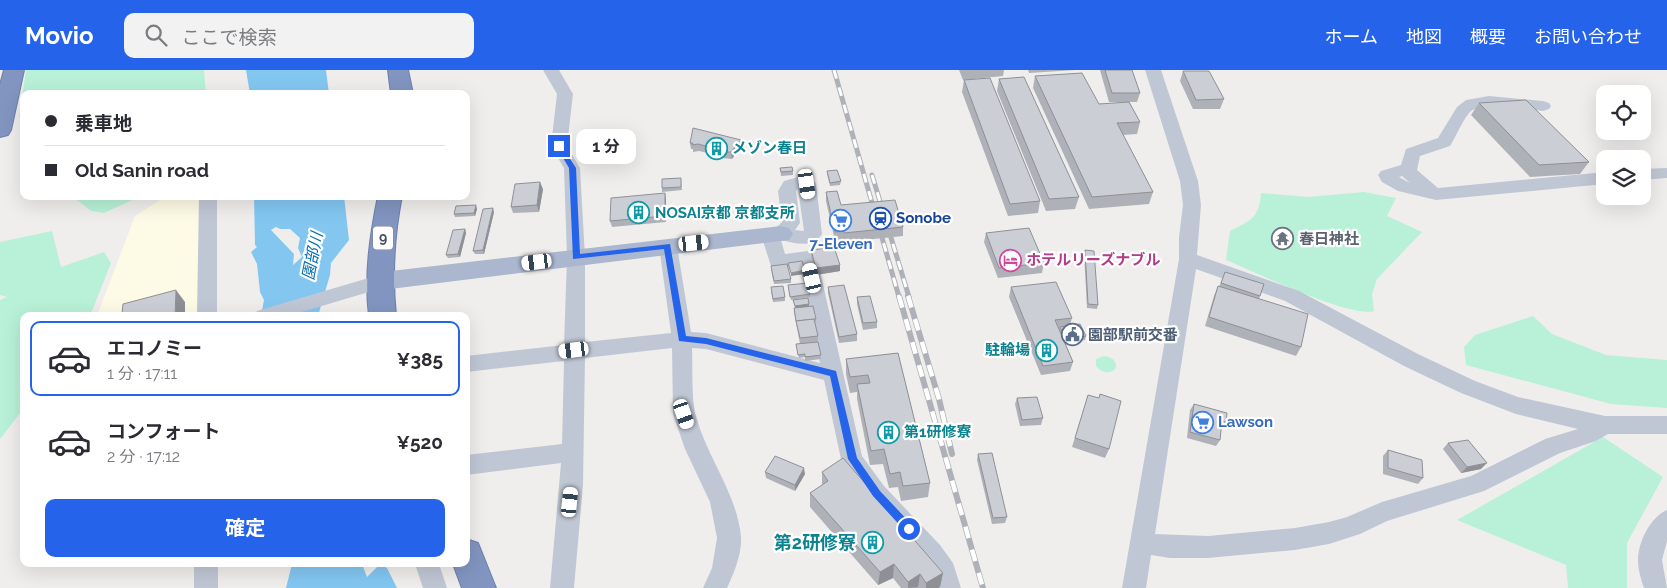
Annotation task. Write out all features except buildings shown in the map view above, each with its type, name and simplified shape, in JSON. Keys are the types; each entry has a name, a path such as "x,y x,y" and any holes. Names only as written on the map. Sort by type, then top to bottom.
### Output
{"highway":[{"path":"0,130 14,70"},
{"path":"398,70 401,90"},
{"name":"9","path":"382,312 372,285 389,200"},
{"path":"470,564 479,588"}],"main road":[{"path":"372,285 576,257 776,234"}],"street":[{"path":"551,70 565,94 559,146 572,168 576,257 572,485 562,588"},
{"path":"1134,588 1188,259 1192,204 1189,181 1154,70"},
{"path":"1543,106 1489,101 1472,103 1463,110 1444,142 1412,153 1408,170 1389,173 1387,175 1388,178 1414,191 1432,193 1596,179"},
{"path":"1651,174 1667,173"},
{"path":"207,312 208,200"},
{"path":"776,234 778,261 808,258 852,459 876,494 931,553 944,571 949,588"},
{"path":"668,246 682,339 684,414 696,449 722,502 729,538 724,568 715,588"},
{"path":"1188,259 1292,296 1468,387 1516,404 1604,426 1667,425"},
{"path":"278,312 372,285"},
{"path":"470,363 682,339 706,341 834,374"},
{"path":"1141,543 1170,547 1208,547 1296,539 1329,533 1352,526 1382,512 1476,484 1553,446 1588,434 1604,426"},
{"path":"470,465 573,452"},
{"path":"1656,588 1649,561 1652,546 1667,521"},
{"path":"206,567 206,588"},
{"path":"428,567 434,588"}],"shaded area":[{"path":"160,200 203,200 203,312 99,312 135,216"}],"green space":[{"path":"26,70 204,70 206,90 23,90"},
{"path":"1364,192 1396,198 1387,216 1422,232 1377,279 1372,294 1374,311 1362,312 1324,301 1226,260 1230,231 1253,218 1260,202 1261,193 1308,197"},
{"path":"77,200 132,200 104,213 91,211"},
{"path":"52,231 61,267 104,252 111,263 92,312 20,312 20,413 0,439 0,300 7,297 0,295 0,242"},
{"path":"1533,316 1552,334 1606,355 1667,360 1667,408 1611,404 1466,365 1464,347 1475,335"},
{"path":"1104,356 1111,358 1116,363 1116,368 1111,372 1103,372 1096,366 1096,359"},
{"path":"1603,437 1663,477 1627,543 1627,588 1568,588 1566,565 1457,520"}],"water":[{"path":"246,70 326,70 328,90 249,90"},
{"name":"園部川","path":"254,200 344,200 349,240 331,263 330,275 319,312 262,312 264,300 260,292 257,264 251,252 257,247 255,245","holes":["276,227 290,229 300,238 298,248 302,257 293,265 294,254 271,230"]},
{"path":"291,567 363,567 367,577 377,567 385,567 397,588 286,588"}],"railway":[{"path":"834,70 899,297"},
{"path":"872,175 909,297"},
{"path":"899,296 983,588"},
{"path":"908,296 939,399 952,454"}],"place":[{"name":"メゾン春日","path":"716,148"},
{"name":"NOSAI京都 京都支所","path":"639,213"},
{"name":"Sonobe","path":"880,218"},
{"name":"7-Eleven","path":"841,221"},
{"name":"春日神社","path":"1283,239"},
{"name":"ホテルリーズナブル","path":"1010,260"},
{"name":"園部駅前交番","path":"1072,335"},
{"name":"駐輪場","path":"1046,350"},
{"name":"Lawson","path":"1202,422"},
{"name":"第1研修寮","path":"888,432"},
{"name":"第2研修寮","path":"872,543"}],"route":[{"path":"559,146 572,168 576,257 668,246 682,339 706,341 834,374 852,459 876,494 909,529"}]}
